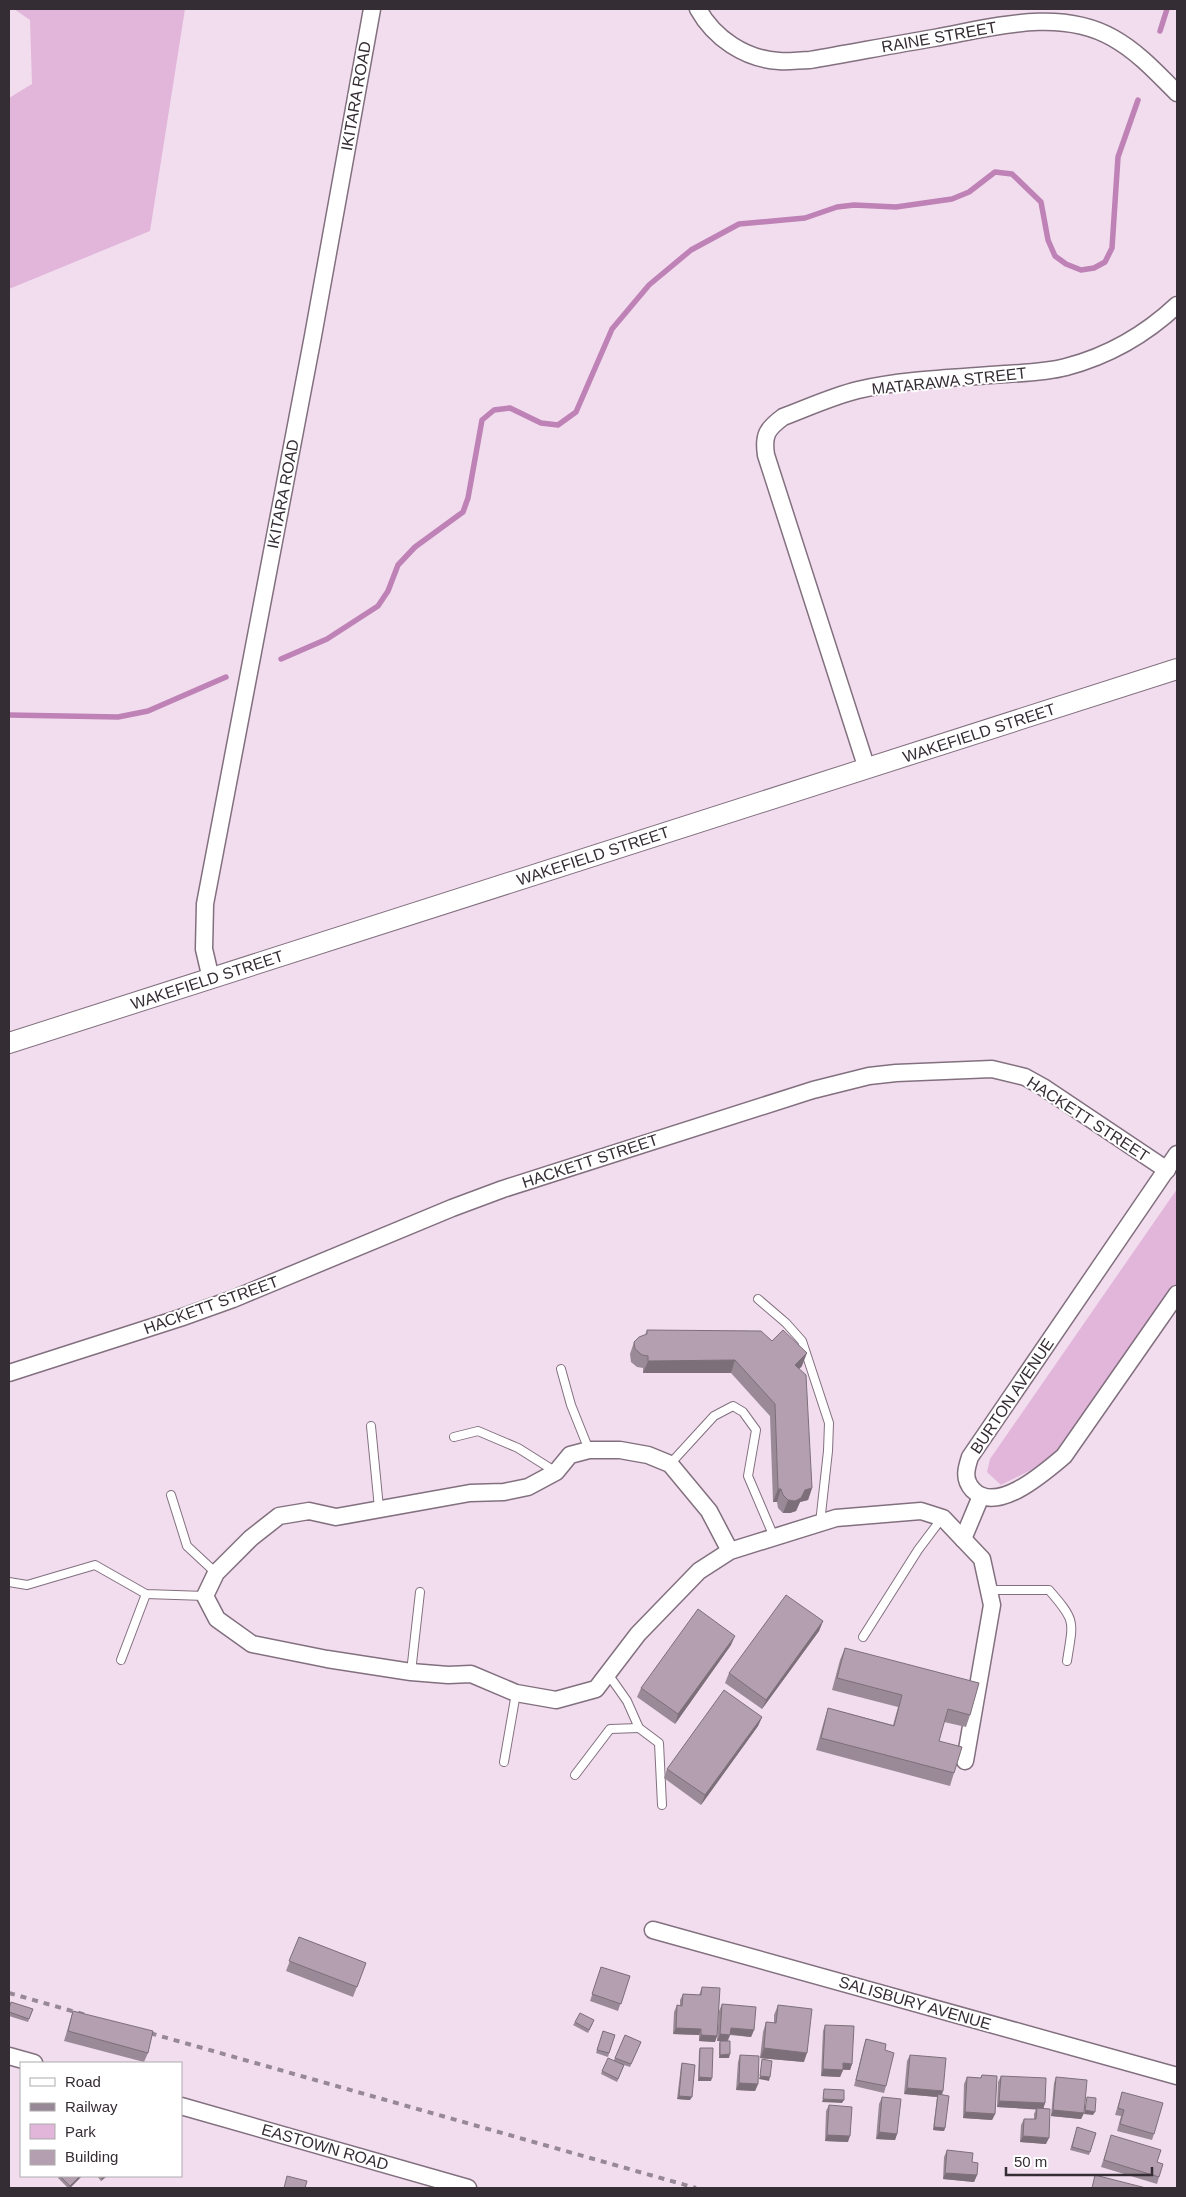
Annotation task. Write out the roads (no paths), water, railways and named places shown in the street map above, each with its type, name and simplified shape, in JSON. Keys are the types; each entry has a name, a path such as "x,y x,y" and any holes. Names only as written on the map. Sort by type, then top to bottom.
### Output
{"street":[{"name":"IKITARA ROAD","path":"211,979 204,949 205,904 313,336 372,9"},
{"name":"RAINE STREET","path":"698,9 712,28 736,48 763,59 780,62 810,60 1012,24 1058,22 1096,31 1113,38 1150,66 1177,93"},
{"name":"MATARAWA STREET","path":"868,768 766,455 764,442 766,433 773,424 783,417 857,390 920,381 1064,368 1093,359 1118,348 1143,333 1177,305"},
{"name":"WAKEFIELD STREET","path":"9,1043 1177,669"},
{"name":"HACKETT STREET","path":"9,1373 233,1299 452,1208 504,1189 813,1090 869,1076 924,1071 992,1070 1017,1074 1043,1087 1167,1170"},
{"name":"BURTON AVENUE","path":"981,1496 967,1481 965,1470 970,1457 1177,1154"},
{"path":"963,1539 981,1496 996,1498 1010,1494 1046,1471 1064,1456 1177,1294"},
{"path":"730,1551 709,1511 670,1464 648,1455 620,1450 589,1450 570,1455 556,1472 528,1486 504,1492 470,1493 336,1517 309,1511 279,1516 251,1538 216,1573 205,1596 217,1619 252,1644 327,1659 412,1672 448,1676 471,1674 516,1693 556,1700 596,1689 638,1634 699,1571 730,1551 836,1518 922,1511 942,1518 982,1559 992,1605 965,1761"},
{"name":"SALISBURY AVENUE","path":"653,1930 1177,2076"},
{"path":"9,2056 30,2062"},
{"name":"EASTOWN ROAD","path":"182,2106 468,2188"}],"lane":[{"path":"758,1299 786,1323 802,1341 828,1423 828,1451 820,1523"},
{"path":"561,1370 571,1405 589,1450"},
{"path":"670,1464 714,1416 733,1406 743,1412 756,1430 748,1476 774,1537"},
{"path":"371,1426 379,1508"},
{"path":"454,1436 478,1431 518,1448 556,1472"},
{"path":"171,1495 187,1546 216,1573"},
{"path":"862,1637 918,1550 942,1518"},
{"path":"9,1582 27,1585 95,1565 146,1594 205,1596"},
{"path":"988,1590 1049,1590 1068,1611 1072,1624 1067,1662"},
{"path":"412,1672 420,1592"},
{"path":"121,1660 146,1594"},
{"path":"608,1674 627,1701 639,1728 660,1743 662,1805"},
{"path":"504,1762 516,1693"},
{"path":"574,1775 610,1729 639,1728"}],"waterway":[{"path":"1160,31 1167,9"},
{"path":"281,659 327,639 378,606 388,591 398,565 415,547 463,512 468,498 482,420 494,410 510,408 541,423 558,425 576,412 612,329 649,285 691,250 739,224 805,218 837,207 854,205 896,207 952,199 969,192 995,172 1012,174 1041,202 1048,240 1055,256 1066,264 1081,270 1094,268 1105,262 1112,248 1118,157 1138,100"},
{"path":"9,715 118,717 148,711 226,677"}],"railway":[{"path":"9,1993 86,2015"},
{"path":"139,2030 696,2188"}]}
